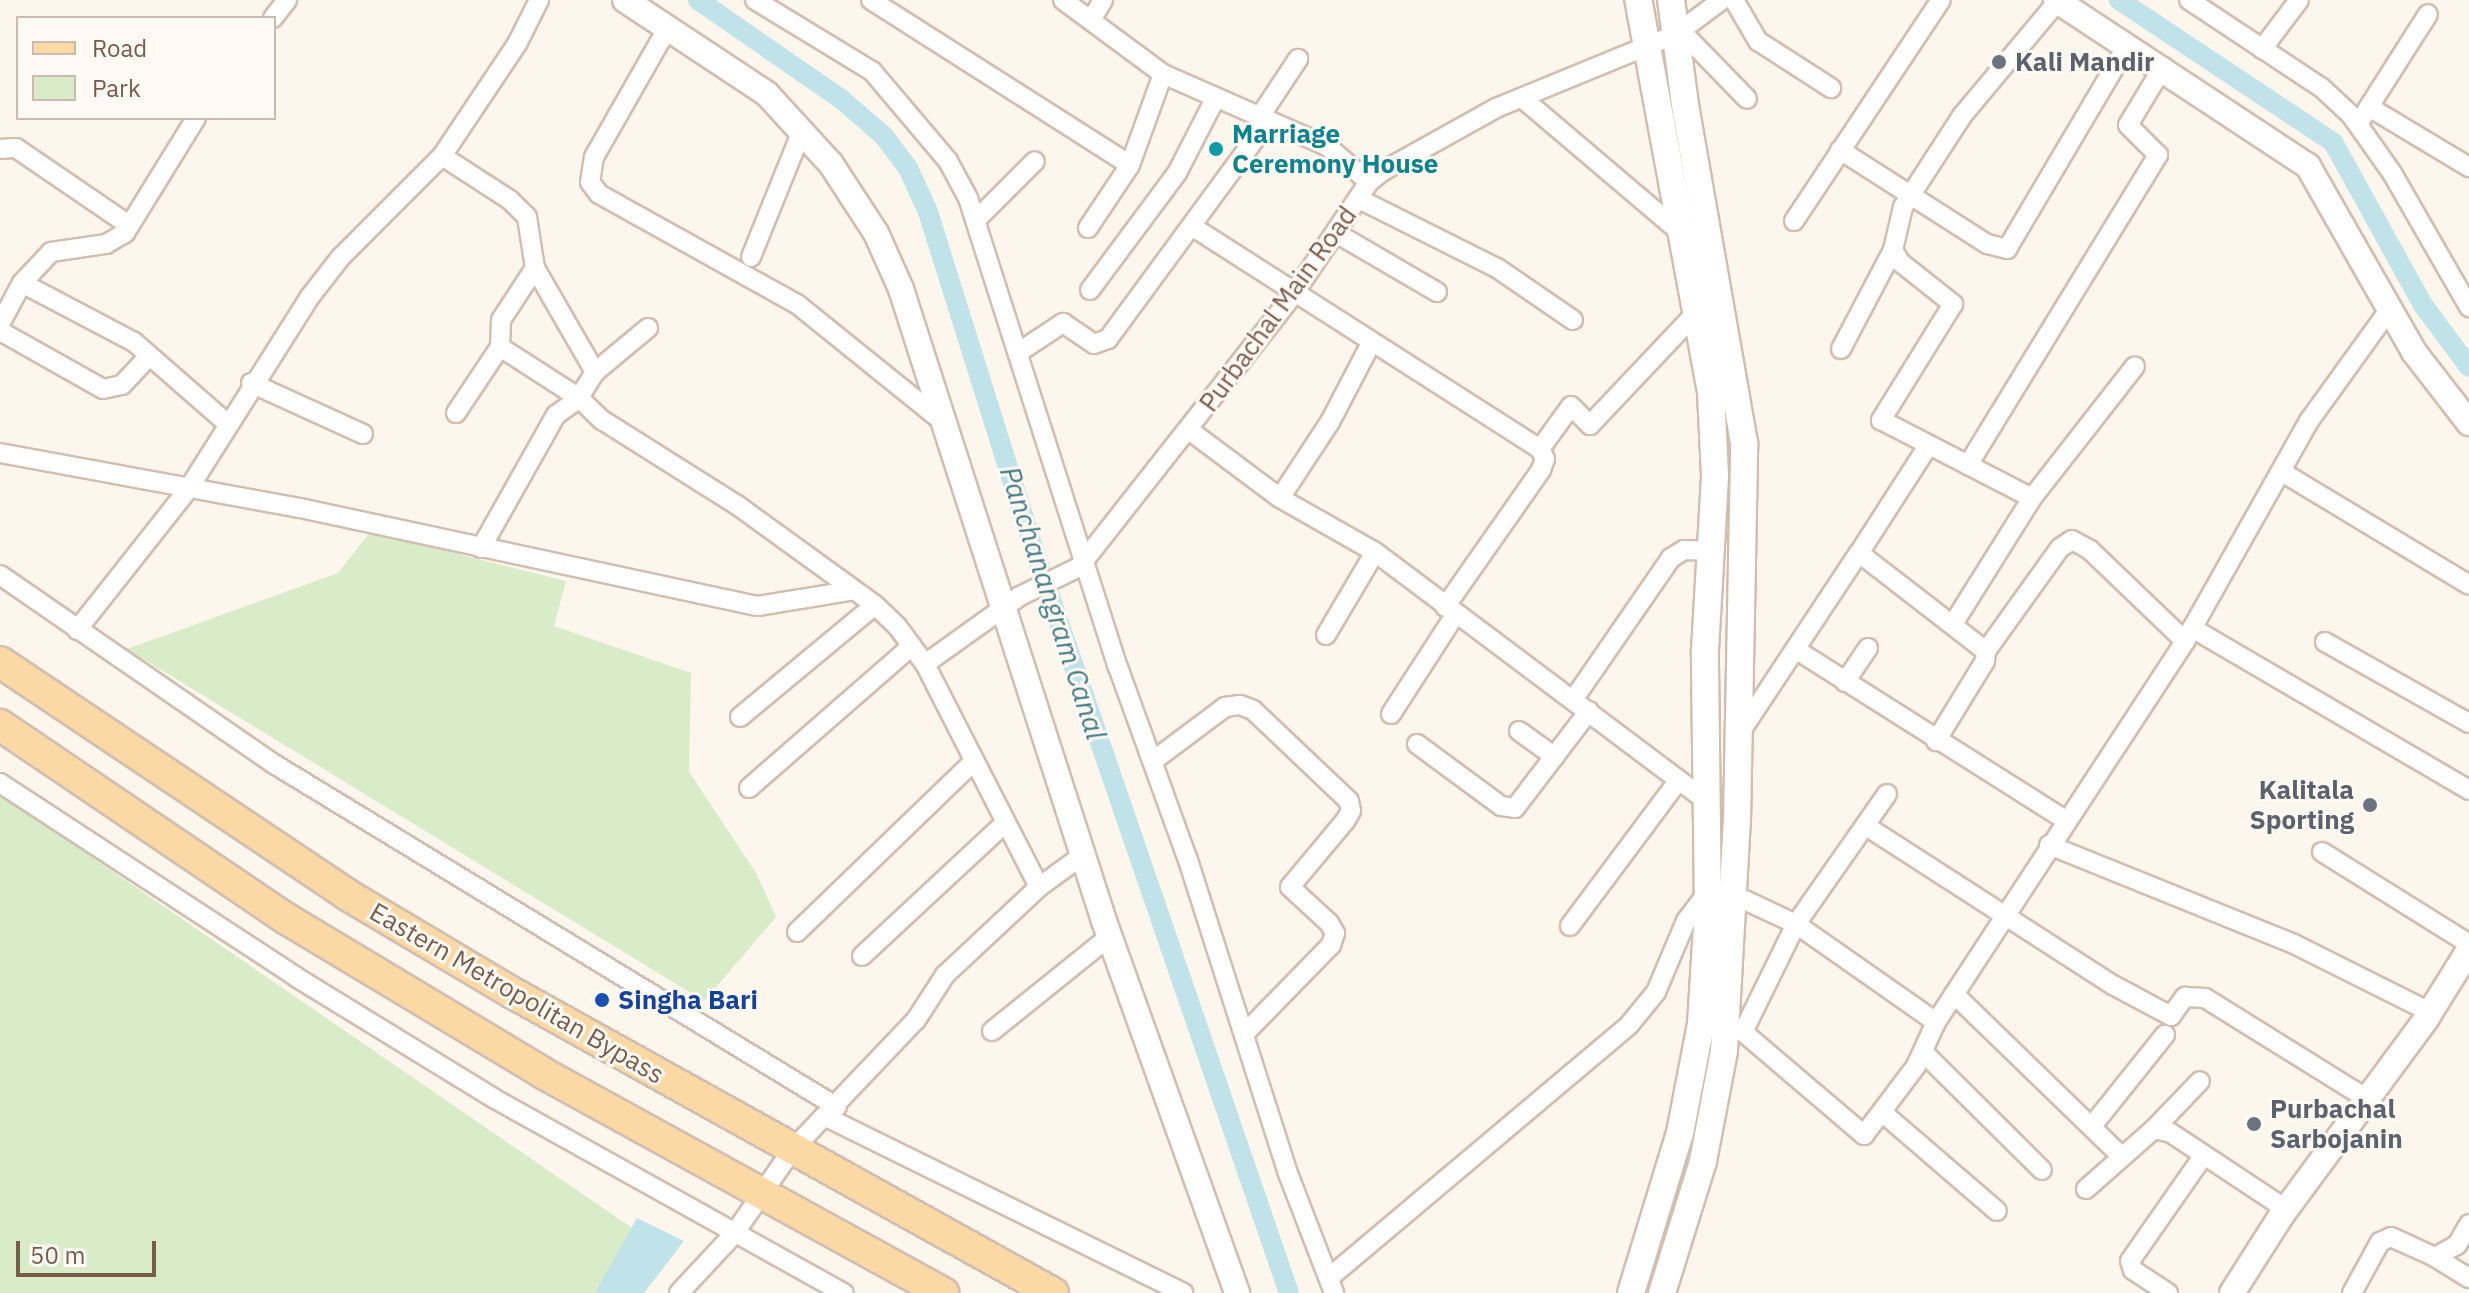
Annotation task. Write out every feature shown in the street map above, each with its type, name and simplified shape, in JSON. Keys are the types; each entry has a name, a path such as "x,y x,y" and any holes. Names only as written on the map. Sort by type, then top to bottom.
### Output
{"main road":[{"path":"1631,1293 1689,1095 1701,1024 1708,802 1705,650 1715,437 1638,0"},
{"path":"1662,1293 1703,1161 1724,1051 1734,895 1744,443 1671,0"},
{"name":"Eastern Metropolitan Bypass","path":"0,662 346,894 792,1150 1053,1293"},
{"name":"Eastern Metropolitan Bypass","path":"0,725 287,919 543,1073 943,1293"}],"street":[{"path":"275,16 287,0"},
{"path":"77,630 189,488 251,383 340,258 442,156 517,44 539,0"},
{"path":"625,0 767,94 802,131 876,233 901,289 943,422 1011,601 1083,855 1237,1293"},
{"path":"755,0 778,7 872,71 948,161 976,220 1086,558 1118,667 1153,761 1287,1171 1332,1285 1629,1025 1656,992 1686,921 1707,893 1734,895 1796,924 1936,1022"},
{"path":"871,0 1130,165"},
{"path":"1063,0 1163,74 1327,146 1369,182"},
{"path":"1091,20 1103,0"},
{"name":"Purbachal Main Road","path":"925,664 1011,601 1064,576 1086,558 1293,295 1369,182 1411,151 1522,98 1678,32 1722,0"},
{"path":"1734,0 1758,41 1831,88"},
{"path":"1794,221 1941,0"},
{"path":"2189,0 2338,101 2358,124 2469,307"},
{"path":"2262,49 2299,0"},
{"path":"1841,349 1893,250 1898,218 1910,194 1962,116 2057,1 2163,67 2308,166 2414,352 2469,423"},
{"path":"2358,124 2428,14"},
{"path":"667,29 594,157 590,182 599,194 797,304 943,422"},
{"path":"1678,32 1747,99"},
{"path":"1840,150 1987,244 2007,249 2128,44"},
{"path":"1019,352 1063,323 1102,344 1193,227 1264,120 1298,59"},
{"path":"1968,465 2158,155 2128,125 2163,67"},
{"path":"1088,228 1130,165 1163,74"},
{"path":"1522,98 1679,231"},
{"path":"1090,290 1171,182 1215,99"},
{"path":"2369,107 2469,167"},
{"path":"0,324 22,283 51,252 106,244 129,225 195,120"},
{"path":"751,257 802,131"},
{"path":"0,149 16,148 129,225"},
{"path":"442,156 510,200 527,217 535,268 595,372"},
{"path":"976,220 1035,161"},
{"path":"1359,199 1497,268 1573,320"},
{"path":"1193,227 1370,345 1540,449 1545,459 1541,470 1450,611 1391,714"},
{"path":"1336,233 1437,292"},
{"path":"1893,250 1900,262 1953,304 1881,420 2032,498"},
{"path":"456,413 500,347 501,320 535,268"},
{"path":"22,283 114,330 228,424"},
{"path":"1887,794 1796,924 1743,1032 1864,1135 1924,1053 1936,1022 2188,634 2309,421 2389,310"},
{"path":"1540,449 1571,406 1590,425 1694,315"},
{"path":"481,548 556,415 579,398 595,372 648,328"},
{"path":"0,331 103,389 122,385 149,356"},
{"path":"1280,498 1330,422 1370,345"},
{"path":"500,347 579,398 602,420 737,505 850,591 875,605 925,664 1004,824 1039,887"},
{"path":"1953,624 2032,498 2135,366"},
{"path":"251,383 363,434"},
{"path":"1189,430 1280,498 1375,552 1708,802"},
{"path":"1737,736 1928,446"},
{"path":"0,453 189,488 758,606 850,591"},
{"path":"2282,472 2469,585"},
{"path":"1936,741 1985,661 1986,651 2060,548 2072,540 2090,550 2188,634 2469,790"},
{"path":"1573,700 1671,558 1684,550 1712,551"},
{"path":"1326,635 1375,552"},
{"path":"1859,553 1986,651"},
{"path":"0,575 274,764 833,1113 1183,1293"},
{"path":"740,717 875,605"},
{"path":"2325,642 2469,723"},
{"path":"749,788 912,646"},
{"path":"1845,682 1868,648"},
{"path":"1795,649 2065,820"},
{"path":"1153,761 1225,707 1240,705 1253,710 1349,801 1351,811 1345,821 1290,887 1329,923 1335,933 1331,945 1244,1034"},
{"path":"1417,744 1501,806 1515,808 1589,711"},
{"path":"1519,731 1555,757"},
{"path":"797,932 974,761"},
{"path":"1570,926 1678,781"},
{"path":"0,783 322,993 495,1099 841,1292"},
{"path":"862,956 1004,824"},
{"path":"1866,826 2171,1016 2185,997 2205,998 2367,1099"},
{"path":"2049,845 2294,944 2430,1012"},
{"path":"2322,852 2469,944"},
{"path":"679,1293 734,1234 792,1150 833,1113 916,1020 945,975 1039,887 1083,855"},
{"path":"992,1031 1110,936"},
{"path":"2232,1293 2286,1209 2430,1012 2469,950"},
{"path":"1954,994 2122,1157"},
{"path":"2092,1126 2165,1035"},
{"path":"1924,1053 2042,1170"},
{"path":"2086,1189 2154,1129 2200,1081"},
{"path":"1883,1113 1997,1211"},
{"path":"2154,1129 2171,1133 2286,1209"},
{"path":"2168,1293 2133,1270 2130,1261 2204,1155"},
{"path":"2435,1257 2457,1245 2469,1224"},
{"path":"2352,1293 2380,1242 2391,1237 2435,1257 2469,1278"}],"green space":[{"path":"370,532 566,581 554,626 691,673 689,772 756,873 776,917 704,1001 127,649 338,573"},
{"path":"0,794 635,1230 599,1293 0,1293"}],"water":[{"path":"637,1218 684,1241 644,1293 595,1293"}],"waterway":[{"name":"Panchanangram Canal","path":"698,0 841,99 883,135 908,168 928,212 1035,553 1289,1293"},
{"path":"2119,0 2333,142 2423,305 2469,367"}],"place":[{"name":"Kali Mandir","path":"1999,62"},
{"name":"Marriage Ceremony House","path":"1216,149"},
{"name":"Kalitala Sporting","path":"2370,805"},
{"name":"Singha Bari","path":"602,1000"},
{"name":"Purbachal Sarbojanin","path":"2254,1124"}]}
